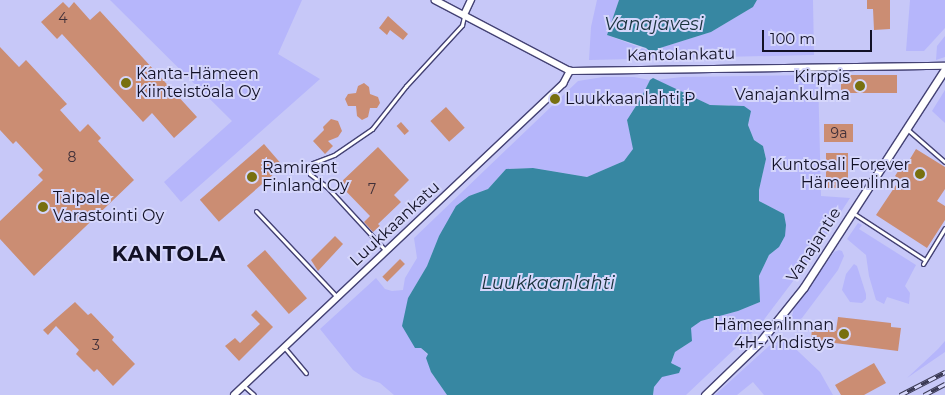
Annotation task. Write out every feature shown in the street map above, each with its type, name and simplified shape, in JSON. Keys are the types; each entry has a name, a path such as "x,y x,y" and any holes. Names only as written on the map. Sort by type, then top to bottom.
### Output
{"street":[{"path":"464,15 471,0"},
{"name":"Kantolankatu","path":"439,1 570,71 945,68"},
{"name":"Vanajantie","path":"705,395 733,369 778,320 804,287 945,68"},
{"name":"Luukkaankatu","path":"234,395 563,84 570,71"}],"lane":[{"path":"386,251 327,187 310,174 309,170 313,163 346,148 372,129 406,86 462,25 464,15"},
{"path":"906,129 945,162"},
{"path":"256,211 338,297"},
{"path":"852,212 925,260"},
{"path":"923,264 945,228"},
{"path":"284,348 306,374"},
{"path":"244,386 254,395"}],"shaded area":[{"path":"110,0 302,0 278,54 320,79 181,202 164,182 232,121"},
{"path":"597,0 619,0 607,35 657,54 660,48 711,32 753,7 757,0 813,0 814,55 589,60 591,27"},
{"path":"910,0 945,0 945,28 924,51 906,51"},
{"path":"945,36 945,57 936,60 937,46"},
{"path":"818,75 821,196 850,198 815,252 760,325 686,395 653,395 654,387 671,363 675,352 692,341 690,328 701,321 738,311 760,302 759,276 769,255 779,247 784,214 759,201 759,190 766,158 763,146 754,140 748,125 750,117 729,105 710,105 656,80 682,77"},
{"path":"603,77 634,77 650,80 627,120 634,149 624,161 587,177 533,168 506,169 488,189 469,196 439,236 427,266 408,298 421,348 428,355 431,372 447,395 394,395 380,383 363,377 353,370 320,329 376,278 385,289 392,291 403,290 405,278 417,258 414,238 578,81"},
{"path":"945,90 945,123 932,111"},
{"path":"858,223 862,225 859,229 916,265 905,286 910,293 909,304 887,297 884,304 876,300 869,276 866,255 847,239"},
{"path":"842,251 844,256 838,270 802,318 797,321 791,320 794,308 834,252"},
{"path":"854,264 857,266 866,294 866,299 862,303 850,302 842,290 846,274"},
{"path":"781,335 820,372 833,395 764,395 753,382 737,395 715,395"},
{"path":"945,341 945,352 907,378 938,349"}],"water":[{"name":"Vanajavesi","path":"619,0 757,0 753,7 711,32 660,48 657,54 653,54 646,48 607,35"},
{"name":"Luukkaanlahti","path":"653,78 710,105 744,106 751,111 748,125 754,140 763,146 766,159 759,190 759,201 784,214 786,225 785,236 779,247 769,255 759,276 760,302 738,311 701,321 691,328 692,341 675,352 671,363 681,368 679,373 662,377 654,387 653,395 447,395 431,372 426,358 428,354 421,348 415,348 402,326 408,298 427,266 439,236 456,206 469,196 488,189 506,169 533,168 587,177 624,161 633,149 627,120"}],"building":[{"path":"867,0 890,0 890,29 874,30 873,9 867,9"},
{"path":"63,2 69,8 74,2 90,20 100,11 197,117 174,138 152,113 143,122 62,34 57,39 41,22"},
{"path":"388,16 408,34 403,40 390,30 387,35 379,28"},
{"path":"0,47 19,67 26,60 67,104 60,110 80,132 88,124 101,138 98,141 134,180 34,276 0,239 0,221 43,180 38,175 43,170 16,141 13,144 0,130"},
{"path":"841,75 897,75 897,93 841,93"},
{"path":"364,83 369,87 370,94 378,97 380,103 377,108 370,108 368,117 362,120 357,116 356,106 348,106 345,99 348,94 356,93 358,86"},
{"path":"446,107 465,128 449,142 430,121"},
{"path":"331,119 338,121 342,131 338,137 328,141 333,146 325,154 313,141 324,130 323,127"},
{"path":"401,122 409,131 405,135 397,126"},
{"path":"824,124 853,124 853,142 824,142"},
{"path":"264,144 283,166 219,222 200,200"},
{"path":"378,147 409,180 394,195 401,202 378,224 380,226 373,232 364,222 370,216 339,184"},
{"path":"916,149 945,167 945,189 937,201 945,206 945,220 927,248 876,215 900,179 895,176 904,162 907,164"},
{"path":"826,153 848,153 848,188 826,188"},
{"path":"335,236 343,244 318,271 311,260"},
{"path":"265,250 307,298 289,314 247,266"},
{"path":"400,259 405,264 387,282 382,277"},
{"path":"75,302 88,315 91,313 114,337 112,340 135,364 113,386 97,369 94,372 76,354 79,350 56,326 48,335 43,330"},
{"path":"256,310 273,327 239,361 225,346 235,338 240,343 260,324 251,315"},
{"path":"838,317 891,323 891,327 901,328 898,351 811,340 812,328 836,331"},
{"path":"874,363 886,383 864,395 841,395 835,385"}],"railway":[{"path":"900,395 945,372"},
{"path":"924,395 945,384"}],"place":[{"name":"Kanta-Hämeen Kiinteistöala Oy","path":"126,83"},
{"name":"Kirppis Vanajankulma","path":"860,86"},
{"name":"Luukkaanlahti P","path":"555,99"},
{"name":"Kuntosali Forever Hämeenlinna","path":"920,174"},
{"name":"Ramirent Finland Oy","path":"252,177"},
{"name":"Taipale Varastointi Oy","path":"43,207"},
{"name":"Hämeenlinnan 4H- Yhdistys","path":"844,334"}],"district":[{"name":"KANTOLA","path":"169,254"}]}
